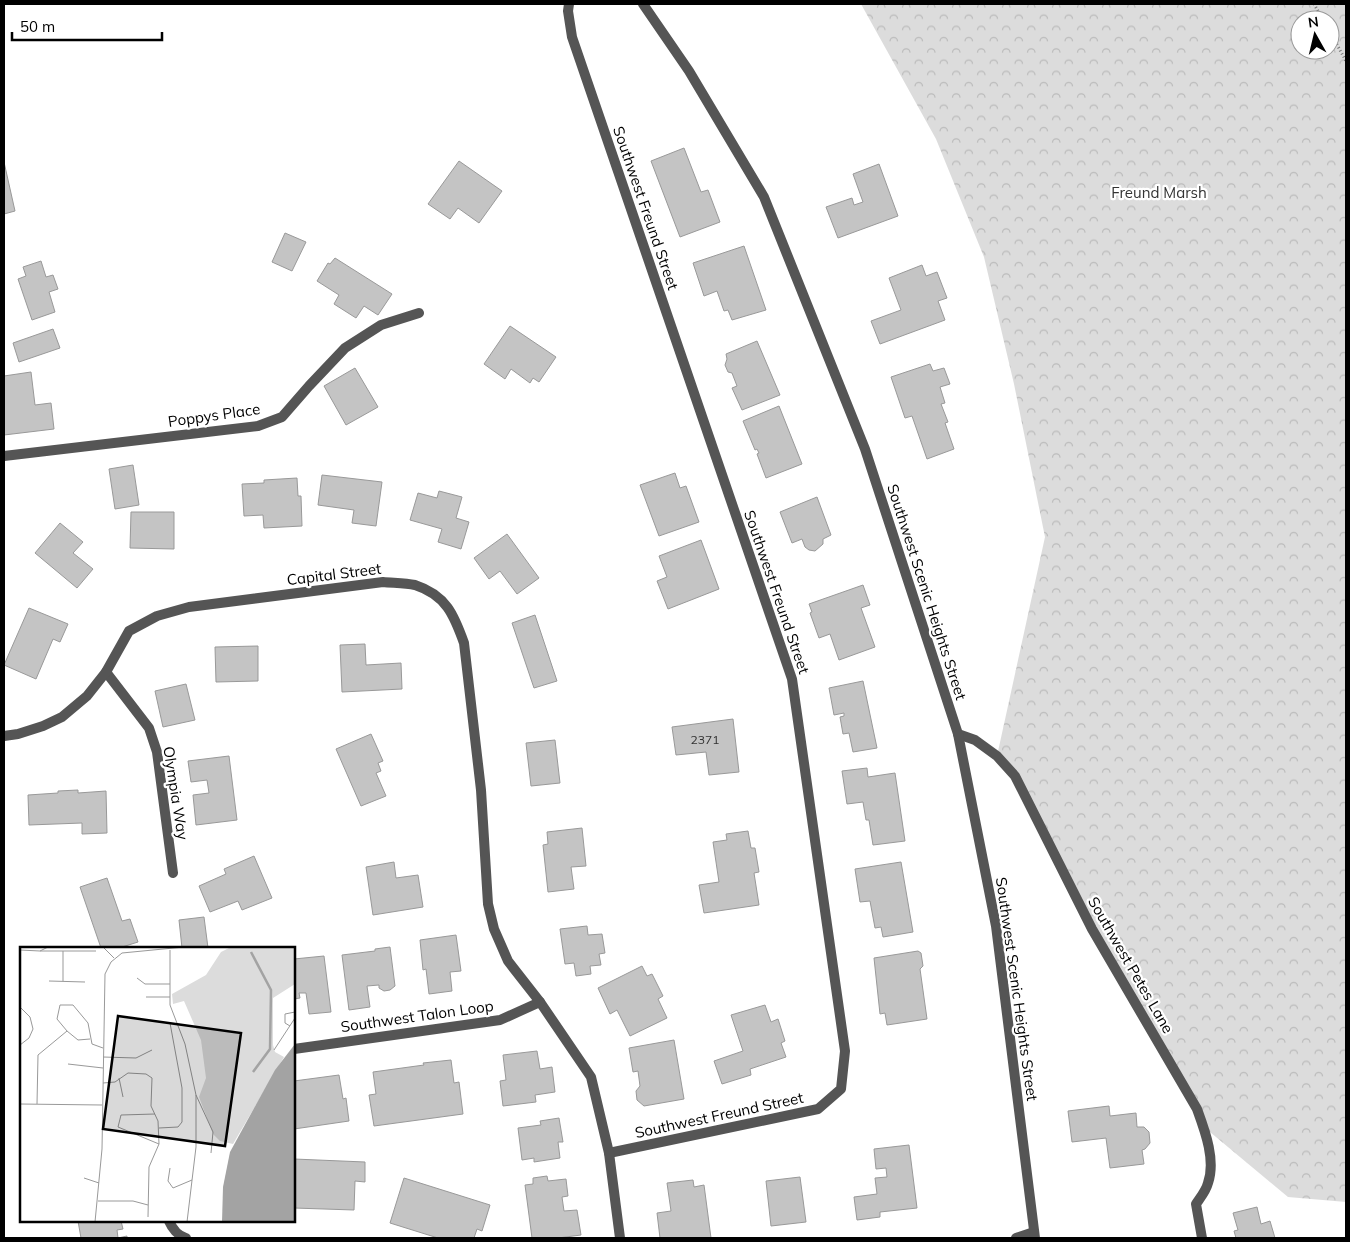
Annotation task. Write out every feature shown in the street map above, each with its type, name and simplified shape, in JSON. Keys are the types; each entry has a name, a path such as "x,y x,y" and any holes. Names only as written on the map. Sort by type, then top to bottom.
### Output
{"street":[{"name":"Southwest Freund Street","path":"569,4 568,11 572,37 792,679 845,1051 841,1089 818,1109 609,1152"},
{"name":"Southwest Scenic Heights Street","path":"643,4 689,71 764,197 865,449 958,734 996,926 1035,1235"},
{"name":"Poppys Place","path":"4,456 258,426 282,417 345,348 381,325 419,312"},
{"name":"Capital Street","path":"4,736 18,734 43,726 62,717 87,696 106,672 129,631 157,616 189,607 383,582 414,585 434,593 448,606 464,643 481,790 488,904 494,929 508,961 540,1002 591,1076 609,1152 620,1238"},
{"name":"Olympia Way","path":"106,672 149,728 157,752 173,873"},
{"name":"Southwest Petes Lane","path":"958,734 975,740 997,756 1015,776 1092,929 1197,1109 1204,1127 1211,1160 1208,1185 1196,1204 1202,1238"},
{"name":"Southwest Talon Loop","path":"295,1049 500,1020 540,1002"},
{"path":"169,1222 181,1237 186,1238"},
{"path":"1016,1238 1035,1235"}],"green space":[{"name":"Freund Marsh","path":"861,4 1346,4 1346,1202 1288,1197 1204,1127 1144,1019 1015,776 997,756 1045,537 1014,384 984,257 936,139"}],"building":[{"path":"684,148 701,192 708,190 720,222 680,237 651,161"},
{"path":"459,161 502,191 479,223 458,208 450,219 428,204"},
{"path":"4,162 15,211 4,214"},
{"path":"879,164 898,216 838,238 826,207 852,198 854,205 863,202 853,174"},
{"path":"285,233 306,242 292,271 272,262"},
{"path":"744,246 766,310 732,320 728,310 724,311 717,291 704,296 693,263"},
{"path":"335,258 392,294 378,315 364,306 356,318 334,304 339,295 317,281 328,263 330,264"},
{"path":"41,261 46,277 53,275 58,289 49,292 55,312 32,320 18,279 26,276 23,267"},
{"path":"922,265 926,276 937,272 947,298 938,301 945,320 880,344 871,321 901,310 889,278"},
{"path":"510,326 556,357 539,382 533,378 530,383 511,369 505,379 484,364"},
{"path":"53,329 60,348 19,362 13,343"},
{"path":"757,341 780,395 742,410 732,388 737,386 732,373 728,372 725,365 726,354"},
{"path":"930,364 933,371 944,368 950,384 940,387 945,403 941,404 948,422 945,423 954,449 927,459 912,416 905,418 891,377"},
{"path":"355,368 378,407 346,425 324,386"},
{"path":"31,372 35,405 51,403 54,429 4,435 4,376"},
{"path":"779,406 802,464 766,478 757,454 759,453 757,449 755,450 743,421"},
{"path":"133,465 139,505 115,509 109,469"},
{"path":"675,473 680,488 686,486 699,522 659,536 640,485"},
{"path":"322,475 382,482 376,526 352,523 354,510 318,505"},
{"path":"297,478 298,496 301,496 302,526 264,528 263,515 244,516 242,484 264,483 264,480"},
{"path":"439,491 462,497 456,518 469,522 461,549 438,542 442,529 410,520 418,493 437,498"},
{"path":"817,497 831,535 823,539 823,544 815,551 805,547 802,539 792,543 780,512"},
{"path":"131,512 174,512 174,549 130,548"},
{"path":"60,523 83,542 73,553 93,569 77,588 35,553"},
{"path":"507,534 539,578 517,594 500,571 489,579 474,558"},
{"path":"701,540 719,589 668,609 657,581 667,577 659,556"},
{"path":"863,585 870,605 861,608 875,647 839,660 830,634 819,638 810,613 812,612 809,604"},
{"path":"29,608 68,624 60,642 53,639 36,679 4,665"},
{"path":"535,615 557,681 534,688 512,623"},
{"path":"365,644 366,665 401,663 402,689 342,692 340,645"},
{"path":"258,646 258,681 216,682 215,647"},
{"path":"863,681 877,748 853,752 849,733 843,734 840,717 844,716 844,713 834,715 829,688"},
{"path":"186,684 195,720 163,727 155,691"},
{"path":"733,719 739,772 709,775 706,752 676,755 672,727"},
{"path":"371,734 383,761 378,763 381,771 376,773 386,796 361,806 336,749"},
{"path":"555,740 560,783 531,786 526,743"},
{"path":"229,756 237,820 196,825 193,795 209,793 207,780 191,782 188,761"},
{"path":"867,768 868,777 895,773 905,841 873,845 869,820 866,820 863,802 847,804 842,771"},
{"path":"78,790 78,793 106,791 107,833 82,834 82,823 29,825 28,795"},
{"path":"582,828 586,866 571,867 574,889 548,892 543,845 548,844 547,832"},
{"path":"748,831 751,848 755,848 759,872 754,873 759,905 704,913 699,885 719,882 713,842 727,840 726,834"},
{"path":"254,856 272,898 242,910 238,901 210,912 199,886 226,874 224,869"},
{"path":"394,862 396,878 418,875 423,907 373,915 366,867"},
{"path":"901,862 913,932 883,937 881,927 875,928 870,901 860,902 855,869"},
{"path":"107,878 122,921 130,919 138,942 122,947 101,947 80,887"},
{"path":"204,917 208,947 182,947 179,920"},
{"path":"587,926 588,935 602,934 605,953 599,954 601,965 590,966 591,974 576,976 574,963 565,964 560,929"},
{"path":"456,935 461,971 450,972 452,991 429,994 426,969 423,970 420,940"},
{"path":"390,947 395,986 390,990 384,991 379,988 379,985 367,986 370,1007 349,1010 342,955"},
{"path":"918,951 921,953 923,966 920,969 927,1019 887,1025 885,1013 880,1014 874,958"},
{"path":"324,956 331,1012 309,1014 306,993 299,993 300,998 295,999 295,959"},
{"path":"642,966 647,976 652,974 663,996 658,999 667,1018 630,1036 617,1010 610,1014 598,988"},
{"path":"765,1005 771,1022 778,1019 785,1041 781,1043 786,1057 750,1069 751,1075 722,1084 714,1061 743,1051 731,1015"},
{"path":"674,1040 684,1099 644,1106 637,1100 636,1091 640,1086 638,1071 633,1072 629,1048"},
{"path":"537,1051 540,1069 552,1067 555,1092 535,1095 536,1102 503,1106 500,1081 506,1080 503,1055"},
{"path":"451,1060 454,1083 459,1082 463,1114 374,1126 369,1095 376,1094 373,1072"},
{"path":"339,1075 343,1099 346,1098 349,1121 295,1129 295,1081"},
{"path":"1109,1106 1110,1116 1136,1113 1137,1127 1144,1127 1149,1132 1150,1143 1142,1150 1144,1164 1110,1168 1106,1138 1072,1142 1068,1111"},
{"path":"559,1118 563,1142 558,1142 560,1158 534,1162 534,1158 522,1160 518,1128 541,1125 540,1121"},
{"path":"909,1145 917,1208 880,1212 880,1217 857,1220 854,1197 877,1194 875,1178 887,1177 886,1168 876,1169 874,1149"},
{"path":"295,1159 365,1162 365,1182 355,1181 354,1210 295,1208"},
{"path":"547,1176 548,1181 566,1179 568,1196 562,1197 564,1211 577,1210 581,1235 558,1238 532,1238 525,1185 533,1184 533,1178"},
{"path":"800,1177 806,1222 771,1226 766,1181"},
{"path":"404,1178 490,1205 482,1231 477,1229 474,1238 438,1238 390,1223"},
{"path":"693,1180 694,1187 704,1185 711,1238 660,1238 657,1213 671,1211 667,1183"},
{"path":"1257,1207 1261,1224 1270,1221 1275,1238 1236,1238 1234,1231 1238,1230 1233,1213"},
{"path":"78,1222 121,1222 123,1229 117,1230 118,1238 81,1238"}]}
